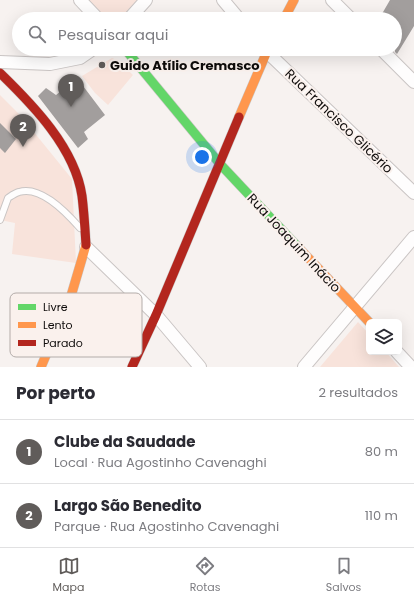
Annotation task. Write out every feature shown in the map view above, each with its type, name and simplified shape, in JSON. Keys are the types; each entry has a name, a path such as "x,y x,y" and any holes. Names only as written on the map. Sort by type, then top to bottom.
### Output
{"street":[{"path":"80,0 91,12"},
{"path":"135,12 146,0"},
{"path":"222,0 233,12"},
{"path":"288,12 294,0"},
{"path":"332,0 344,12"},
{"path":"0,62 50,64 80,58 83,56"},
{"name":"Rua Joaquim Inácio","path":"132,56 220,164 366,319"},
{"path":"142,346 220,164 264,56"},
{"name":"Rua Francisco Glicério","path":"272,56 414,193"},
{"path":"388,56 414,82"},
{"path":"0,73 28,100 61,143 75,170 82,195 86,247 72,293"},
{"path":"304,367 414,237"},
{"path":"86,247 133,293"},
{"path":"142,302 156,316 200,367"},
{"path":"400,355 411,367"},
{"path":"40,367 44,357"},
{"path":"132,367 137,357"}],"lane":[{"path":"0,220 8,198 19,192 33,191 60,206 84,232"}],"shaded area":[{"path":"87,0 137,0 139,2 129,12 98,12"},
{"path":"112,58 119,61 133,75 108,105 95,93 82,76"},
{"path":"0,95 20,115 72,179 76,263 12,254 15,223 0,220"},
{"path":"358,322 366,331 366,355 389,355 399,367 320,367"}],"building":[{"path":"390,0 414,0 414,26 402,46 402,12 383,12"},
{"path":"77,78 105,115 84,132 88,139 78,148 38,96 46,88 56,95"},
{"path":"0,123 16,139 5,153 0,148"}],"traffic: fast":[{"path":"131,56 220,164 298,247"}],"traffic: slow":[{"path":"288,12 294,0"},
{"path":"239,117 265,56"},
{"path":"72,293 86,245"},
{"path":"298,247 366,319"},
{"path":"41,367 45,357"}],"traffic: jam":[{"path":"0,73 39,113 62,144 71,161 78,178 82,196 86,245"},
{"path":"142,345 239,117"},
{"path":"132,367 137,357"}],"place":[{"name":"Guido Atílio Cremasco","path":"102,65"},
{"name":"Clube da Saudade","path":"71,107"},
{"name":"Largo São Benedito","path":"23,147"}]}
